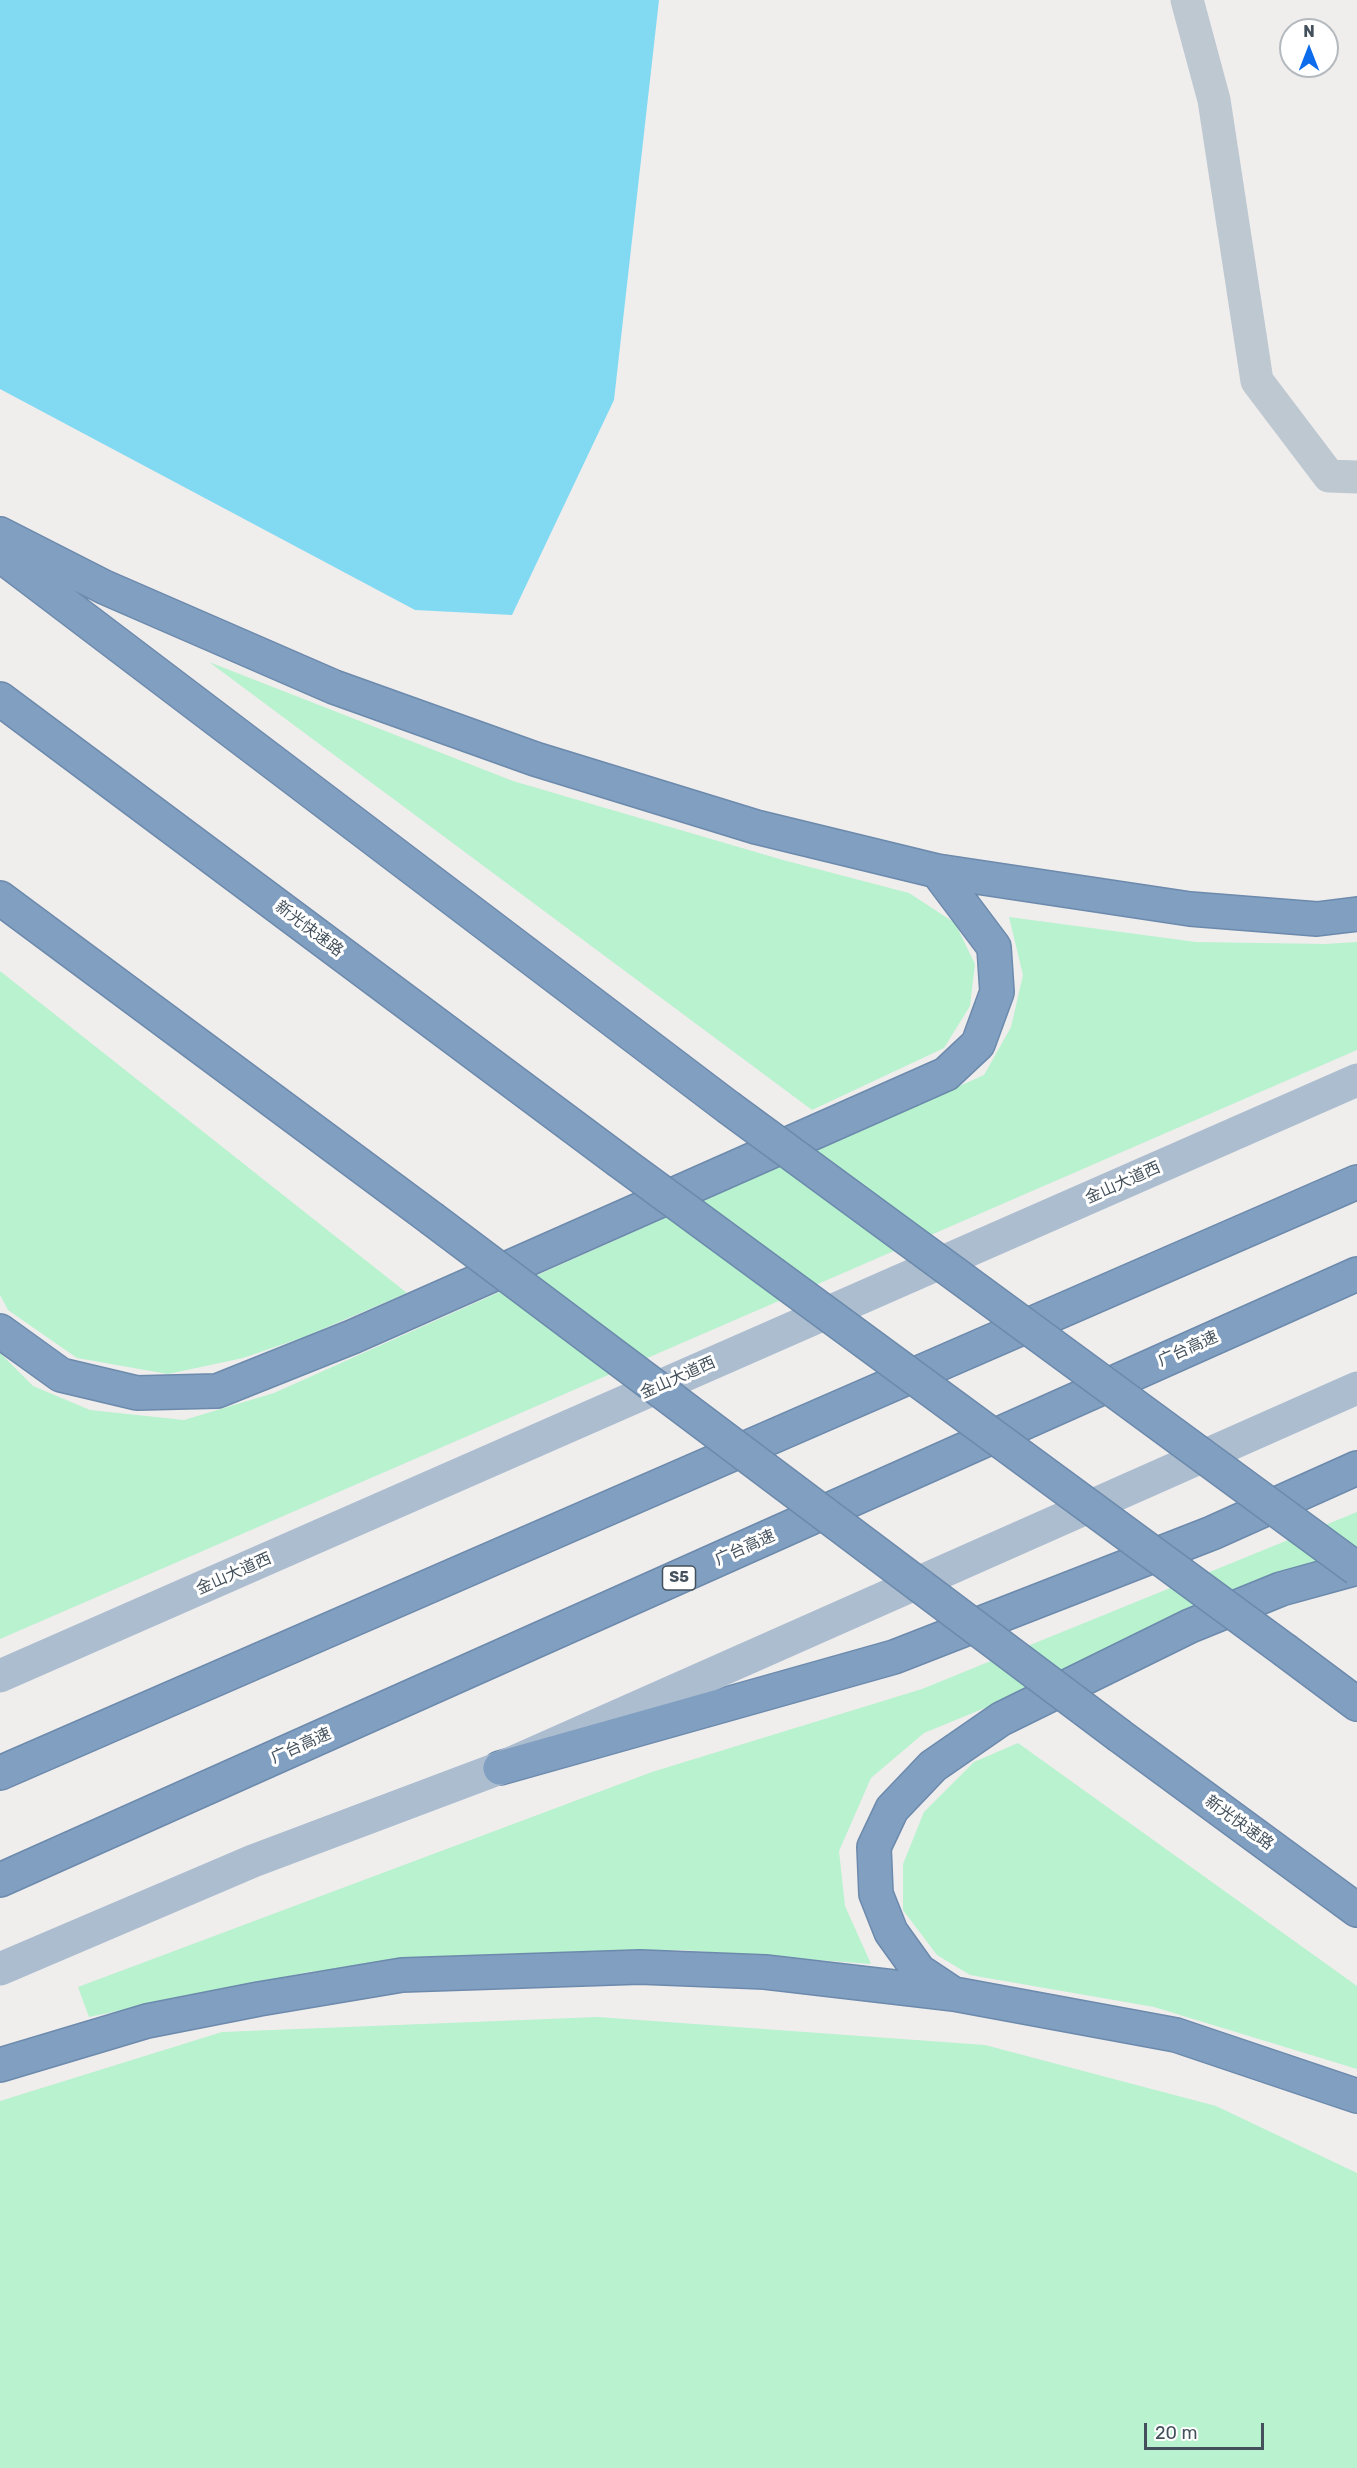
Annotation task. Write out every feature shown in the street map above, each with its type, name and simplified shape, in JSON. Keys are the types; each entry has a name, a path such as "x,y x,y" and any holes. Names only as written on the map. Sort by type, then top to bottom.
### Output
{"highway":[{"path":"0,534 104,587 334,687 534,759 756,827 937,871 1190,909 1317,919 1357,914"},
{"path":"0,555 728,1107 1357,1568"},
{"name":"新光快速路","path":"0,699 618,1160 1357,1704"},
{"path":"0,1331 61,1375 137,1393 217,1391 352,1337 946,1074 978,1044 997,992 994,947 937,871"},
{"name":"新光快速路","path":"0,898 431,1218 1120,1736 1357,1910"},
{"path":"0,1773 1357,1182"},
{"name":"广台高速","path":"0,1880 1357,1274"},
{"path":"500,1768 894,1658 1212,1533 1357,1468"},
{"path":"954,1994 919,1971 891,1932 876,1894 874,1847 892,1809 933,1766 1001,1719 1190,1626 1281,1589 1357,1568"},
{"path":"0,2065 147,2021 402,1975 640,1967 765,1972 954,1994 1176,2035 1357,2096"}],"main road":[{"name":"金山大道西","path":"0,1676 1357,1080"},
{"path":"0,1969 253,1861 500,1768 1357,1388"}],"street":[{"path":"1187,0 1214,100 1257,381 1329,476 1357,477"}],"green space":[{"path":"209,662 513,781 783,860 909,893 955,923 975,964 970,1006 944,1048 812,1110"},
{"path":"1009,917 1196,942 1325,944 1357,942 1357,1050 0,1639 0,1353 33,1386 90,1410 184,1420 274,1393 984,1075 1011,1027 1023,975"},
{"path":"0,971 407,1293 304,1337 243,1358 168,1374 77,1358 8,1310 0,1295"},
{"path":"1357,1512 1357,1555 924,1733 871,1778 839,1851 845,1906 871,1964 683,1950 490,1954 309,1972 89,2017 78,1987 652,1772 922,1689"},
{"path":"1018,1743 1357,1986 1357,2069 1154,2007 970,1975 937,1955 903,1910 903,1864 924,1812 974,1762"},
{"path":"598,2017 985,2045 1216,2106 1357,2173 1357,2468 0,2468 0,2101 222,2032"}],"water":[{"path":"0,0 659,0 614,400 512,615 415,610 0,389"}]}
